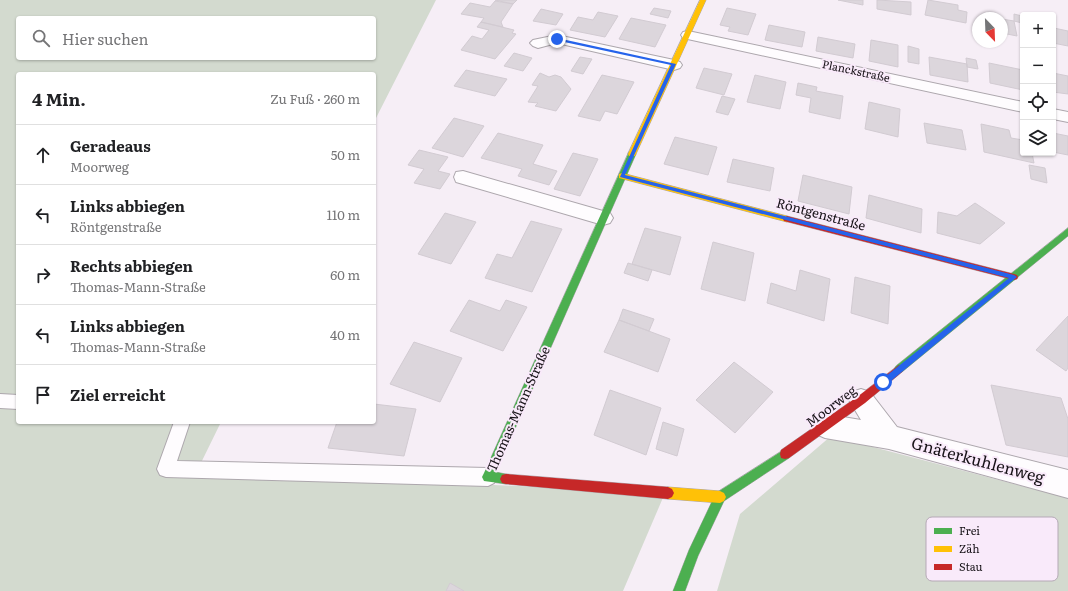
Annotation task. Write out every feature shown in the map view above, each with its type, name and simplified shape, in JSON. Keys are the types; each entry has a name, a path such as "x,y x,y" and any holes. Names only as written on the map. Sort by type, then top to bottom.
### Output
{"street":[{"name":"Thomas-Mann-Straße","path":"703,0 603,218 488,477 720,497"},
{"name":"Planckstraße","path":"688,35 1020,106"},
{"path":"538,43 557,39 674,64"},
{"path":"1056,115 1068,117"},
{"name":"Röntgenstraße","path":"622,176 1014,277"},
{"path":"463,177 603,218"},
{"name":"Moorweg","path":"720,497 861,400 1014,277 1068,231"},
{"path":"861,400 889,437"},
{"name":"Gnäterkuhlenweg","path":"825,426 889,437 1068,484"},
{"path":"679,591 693,554 720,497"}],"lane":[{"path":"0,401 16,402"},
{"path":"181,424 166,469 488,477"}],"shaded area":[{"path":"0,0 436,0 376,118 376,72 16,72 16,424 220,424 197,471 665,493 623,591 0,591"},
{"path":"831,436 1068,498 1068,591 717,591 740,514"}],"building":[{"path":"495,0 517,0 513,4"},
{"path":"838,0 863,0 863,5"},
{"path":"877,0 911,2 911,15 877,9"},
{"path":"928,0 958,5 958,10 967,12 966,23 925,15"},
{"path":"495,1 513,4 501,22 503,27 481,22 484,18 461,14 470,3 490,7"},
{"path":"654,8 671,11 668,18 650,14"},
{"path":"727,8 756,14 748,35 728,31 730,27 720,25"},
{"path":"541,9 563,14 556,25 533,21"},
{"path":"598,12 618,16 605,37 570,30 578,17 593,20"},
{"path":"1014,14 1020,16 1020,22 1014,21"},
{"path":"631,18 666,25 655,47 619,39"},
{"path":"1008,20 1014,21 1017,36 1008,34"},
{"path":"481,22 514,30 512,33 516,34 495,59 461,50 472,36 482,39 489,30 477,27"},
{"path":"769,25 805,32 802,47 765,40"},
{"path":"1056,28 1068,31 1068,46 1056,44"},
{"path":"818,37 855,44 853,58 816,51"},
{"path":"871,40 898,45 898,67 869,61"},
{"path":"908,46 919,49 919,64 908,62"},
{"path":"514,53 532,58 523,71 504,66"},
{"path":"580,57 592,59 583,74 571,71"},
{"path":"929,57 967,64 968,82 930,75"},
{"path":"966,58 976,60 978,69 967,67"},
{"path":"989,63 1020,69 1020,89 990,83"},
{"path":"704,68 732,74 724,95 696,88"},
{"path":"466,70 507,79 495,96 454,86"},
{"path":"540,73 549,77 555,75 561,77 571,89 556,111 535,106 538,103 528,102 538,86 532,85"},
{"path":"1056,74 1068,76 1068,94 1056,92"},
{"path":"602,75 634,82 617,114 605,111 600,121 578,116"},
{"path":"755,75 786,82 780,109 747,102"},
{"path":"798,83 817,87 816,91 843,96 840,119 809,112 811,98 796,95"},
{"path":"722,96 735,99 728,115 716,112"},
{"path":"869,102 900,109 898,137 865,129"},
{"path":"454,118 484,126 463,157 432,148"},
{"path":"924,123 962,130 966,150 927,143"},
{"path":"981,124 1009,130 1011,138 1020,140 1020,156 1033,156 1034,163 984,152"},
{"path":"498,133 543,145 533,164 557,171 549,185 518,176 522,169 481,158"},
{"path":"1056,134 1068,136 1068,155 1056,153"},
{"path":"675,137 717,147 708,175 664,164"},
{"path":"419,150 448,157 438,171 450,174 440,189 414,183 424,169 408,165"},
{"path":"573,153 598,159 580,196 554,189"},
{"path":"733,159 774,168 770,191 727,182"},
{"path":"1029,165 1045,168 1047,183 1031,179"},
{"path":"803,175 852,187 849,214 798,201"},
{"path":"869,195 922,209 921,233 866,218"},
{"path":"975,203 1005,223 980,244 937,233 938,212 957,216"},
{"path":"445,213 476,222 451,264 418,254"},
{"path":"531,221 562,229 532,292 485,278 497,254 512,258"},
{"path":"645,228 681,237 670,275 632,264"},
{"path":"713,242 754,253 745,301 701,289"},
{"path":"628,263 652,270 648,281 624,273"},
{"path":"800,270 830,279 824,321 767,303 771,283 796,291"},
{"path":"855,277 890,286 888,324 851,313"},
{"path":"469,300 500,311 506,300 527,307 503,351 450,331"},
{"path":"623,309 654,319 649,331 619,320"},
{"path":"1068,316 1068,368 1066,371 1036,350"},
{"path":"619,320 670,339 658,372 604,352"},
{"path":"414,342 462,358 440,402 390,384"},
{"path":"734,362 773,392 735,433 696,400"},
{"path":"991,385 1061,398 1068,419 1068,457 1006,445"},
{"path":"610,390 661,408 646,455 594,435"},
{"path":"376,404 416,409 404,456 328,448 336,424 376,424"},
{"path":"663,422 684,429 677,456 656,449"},
{"path":"450,583 464,591 446,591"}],"traffic: fast":[{"path":"506,479 488,477 632,154"},
{"path":"899,369 1068,231"},
{"path":"679,591 693,554 720,497 785,454"}],"traffic: slow":[{"path":"632,154 703,0"},
{"path":"622,176 787,219"},
{"path":"668,493 720,497"}],"traffic: jam":[{"path":"787,219 1014,277"},
{"path":"785,454 861,400 899,369"},
{"path":"506,479 668,493"}],"route":[{"path":"557,39 674,64 622,176 1014,277 883,382"}]}
